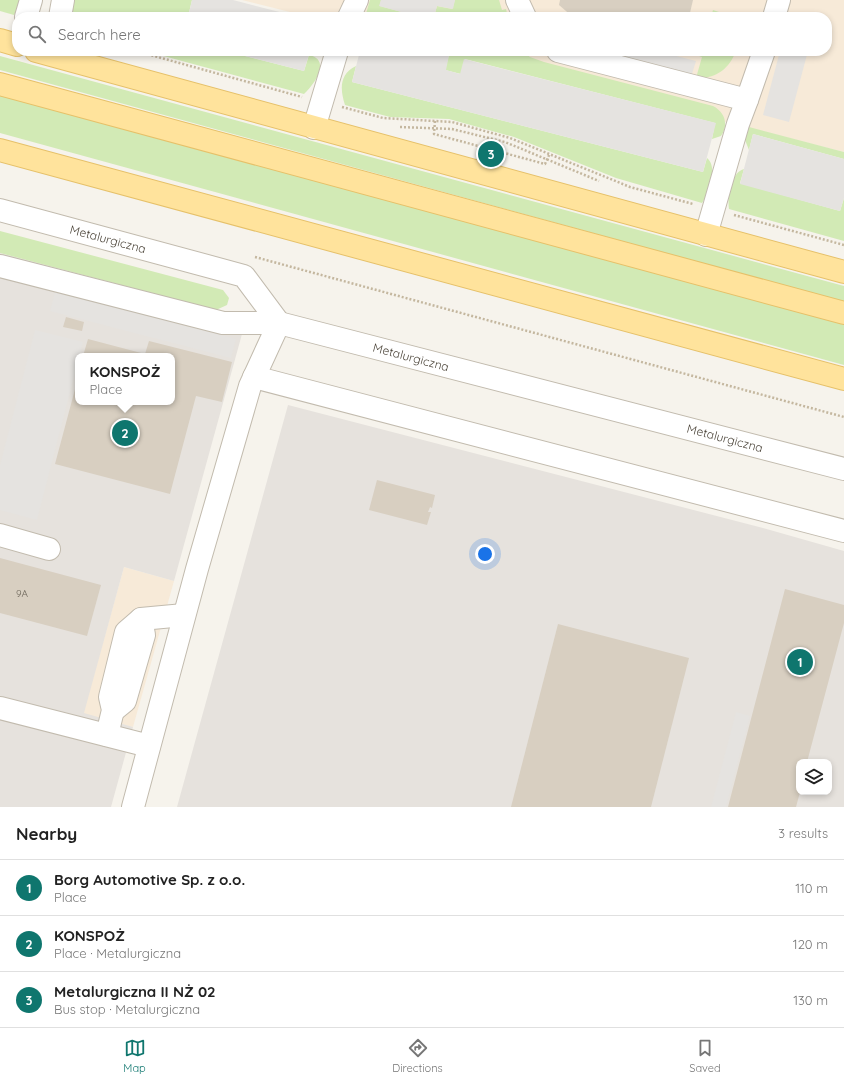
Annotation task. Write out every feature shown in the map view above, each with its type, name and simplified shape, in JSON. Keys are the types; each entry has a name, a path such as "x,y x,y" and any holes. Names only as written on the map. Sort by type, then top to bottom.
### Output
{"main road":[{"path":"68,56 314,128 844,272"},
{"path":"0,84 844,313"},
{"path":"0,150 844,379"}],"street":[{"path":"27,12 31,0"},
{"path":"61,12 63,0"},
{"path":"341,0 342,12"},
{"path":"351,12 357,0"},
{"path":"517,0 523,12"},
{"path":"775,12 779,0"},
{"path":"314,128 336,56"},
{"path":"577,56 747,100"},
{"path":"706,235 738,124 762,56"},
{"name":"Metalurgiczna","path":"0,210 244,276 279,323 844,469"},
{"path":"0,266 223,323 279,323 254,377 184,615 133,807"},
{"path":"254,377 844,531"},
{"path":"0,535 49,549"},
{"path":"107,735 113,710 125,701 144,635 141,619 184,615"},
{"path":"0,708 149,746"}],"path":[{"path":"154,56 383,118 452,122 510,138 550,153 630,187 844,245"},
{"path":"435,121 434,134 545,164 550,153"},
{"path":"253,256 844,417"}],"shaded area":[{"path":"192,0 233,0 280,12 189,12"},
{"path":"242,0 844,0 844,152 466,56 832,56 832,12 290,12"},
{"path":"381,0 455,0 453,9 437,6 435,12 401,12 379,6"},
{"path":"245,56 308,56 304,71"},
{"path":"359,56 449,56 446,70 460,74 464,59 716,123 703,172 352,82"},
{"path":"613,56 676,56 696,61 691,77"},
{"path":"779,56 807,56 789,122 763,115"},
{"path":"753,134 844,159 844,198 840,211 740,184"},
{"path":"0,253 216,310 242,334 174,581 124,567 84,713 133,727 111,807 0,807"},
{"path":"55,292 236,339 231,358 50,311"},
{"path":"35,330 83,342 80,353 75,353 75,373 37,520 0,510 0,465"},
{"path":"288,405 763,528 844,551 844,807 177,807"},
{"path":"124,567 174,581 133,727 83,714"},
{"path":"736,712 750,716 726,807 711,807"}],"green space":[{"path":"0,0 24,0 16,12 12,12 12,14 0,11"},
{"path":"69,0 192,0 189,12 67,12"},
{"path":"370,0 381,0 380,6 402,12 366,12"},
{"path":"455,0 499,0 502,10 506,9 507,12 435,12 437,6 452,9"},
{"path":"0,56 844,286 844,302 0,70"},
{"path":"163,56 245,56 304,71 309,56 311,56 316,58 319,62 319,73 312,85 304,94"},
{"path":"449,56 529,56 544,62 713,106 723,115 725,128 721,136 712,139 715,123 465,59 461,74 445,70"},
{"path":"699,56 734,56 726,68 716,75 696,78 702,57"},
{"path":"356,66 352,82 703,172 707,158 712,167 712,180 708,193 702,203 616,178 514,137 449,119 390,117 345,105 342,94 342,83 346,73"},
{"path":"0,94 844,323 844,365 0,133"},
{"path":"749,127 844,152 844,159 753,134 749,150 745,140"},
{"path":"744,169 740,183 840,211 844,198 844,241 729,209 729,192 733,180 740,171"},
{"path":"0,231 223,290 229,298 227,305 216,310 0,253"}],"building":[{"path":"560,0 693,0 690,12 567,12 559,5"},
{"path":"66,317 84,322 82,331 63,327"},
{"path":"88,339 141,353 84,353"},
{"path":"149,341 232,362 222,402 196,396 170,494 55,464 75,389 75,405 175,405 175,353 145,353"},
{"path":"377,480 435,495 432,508 430,507 428,512 431,512 427,525 369,510"},
{"path":"0,558 101,585 87,636 0,613"},
{"path":"785,589 844,605 844,623 808,759 796,759 796,795 799,795 796,807 728,807"},
{"path":"558,624 689,658 651,807 511,807"}],"place":[{"name":"Metalurgiczna II NŻ 02","path":"491,154"},
{"name":"KONSPOŻ","path":"125,433"},
{"name":"Borg Automotive Sp. z o.o.","path":"800,662"}]}
